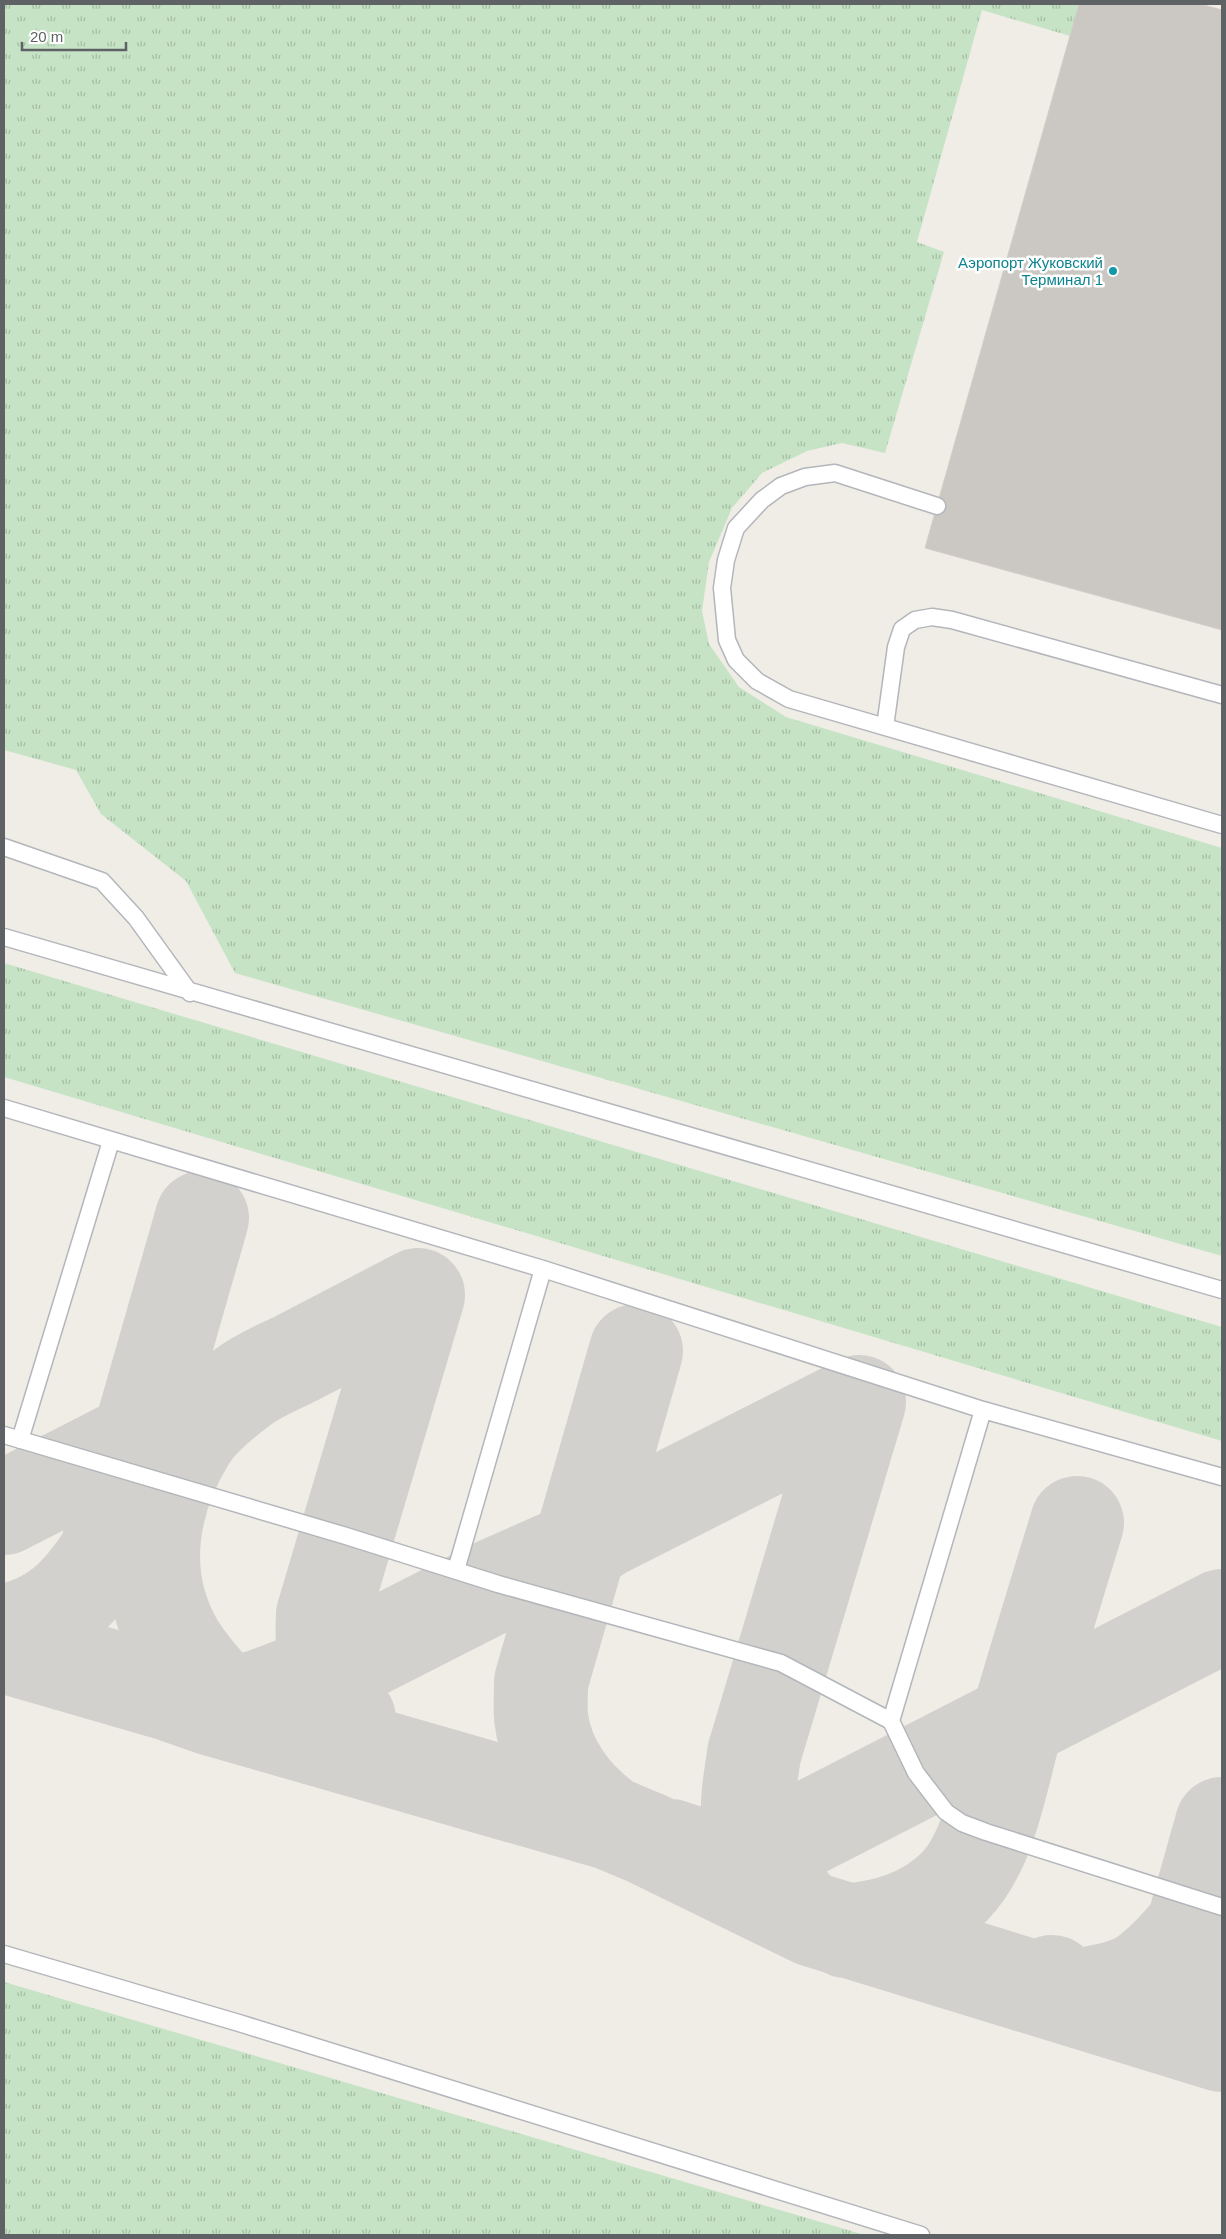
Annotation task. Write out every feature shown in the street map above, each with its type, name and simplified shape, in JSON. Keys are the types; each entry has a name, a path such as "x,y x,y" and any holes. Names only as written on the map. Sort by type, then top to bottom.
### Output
{"lane":[{"path":"937,506 836,473 805,477 781,486 762,500 736,528 726,560 722,588 727,640 736,660 757,681 788,699 1222,825"},
{"path":"885,727 896,647 902,629 915,620 932,617 952,620 1222,695"},
{"path":"4,848 102,881 136,918 190,993"},
{"path":"4,937 190,993 1222,1290"},
{"path":"4,1108 543,1269 983,1410 1222,1477"},
{"path":"20,1440 111,1141"},
{"path":"456,1570 543,1269"},
{"path":"891,1721 983,1410"},
{"path":"4,1435 564,1603 781,1662 891,1721 916,1773 946,1812 962,1823 1222,1907"},
{"path":"4,1954 249,2026 921,2235"}],"green space":[{"path":"4,4 1079,4 1070,36 982,10 917,242 944,252 885,453 842,443 807,451 762,473 732,508 709,562 702,611 709,644 739,687 786,717 1222,848 1222,1256 235,973 186,881 101,814 76,770 4,750"},
{"path":"4,963 1222,1327 1222,1441 4,1077"},
{"path":"4,1982 865,2235 4,2235"}],"building":[{"name":"Аэропорт Жуковский Терминал 1","path":"1079,4 1200,4 1222,10 1222,630 925,548"}],"taxiway":[{"path":"4,1631 21,1627 51,1614 75,1594 106,1553 202,1218"},
{"path":"220,1697 197,1672 177,1644 165,1619 157,1593 153,1567 154,1540 165,1488 176,1463 189,1439 200,1424 236,1392 262,1375 418,1295"},
{"path":"349,1719 335,1695 326,1669 323,1643 323,1615 418,1295"},
{"path":"610,1823 585,1803 574,1791 556,1764 549,1749 541,1717 541,1682 636,1351"},
{"path":"213,1709 262,1696 325,1672 498,1584 579,1548 602,1532 859,1402"},
{"path":"792,1903 775,1884 756,1849 749,1824 748,1797 750,1782 754,1754 859,1402"},
{"path":"4,1508 174,1421"},
{"path":"846,1931 891,1923 918,1912 931,1905 955,1886 968,1870 978,1851 995,1807 1018,1718 1077,1523"},
{"path":"671,1846 707,1858 758,1854 1222,1616"},
{"path":"4,1646 170,1694 213,1709 610,1823 648,1839 814,1920 1222,2045"},
{"path":"1204,1989 1195,1966 1193,1927 1222,1824"},
{"path":"1052,1982 1068,1997 1108,1990 1128,1984 1159,1964 1193,1927"}],"place":[{"name":"Аэропорт Жуковский Терминал 1","path":"1113,271"}]}
